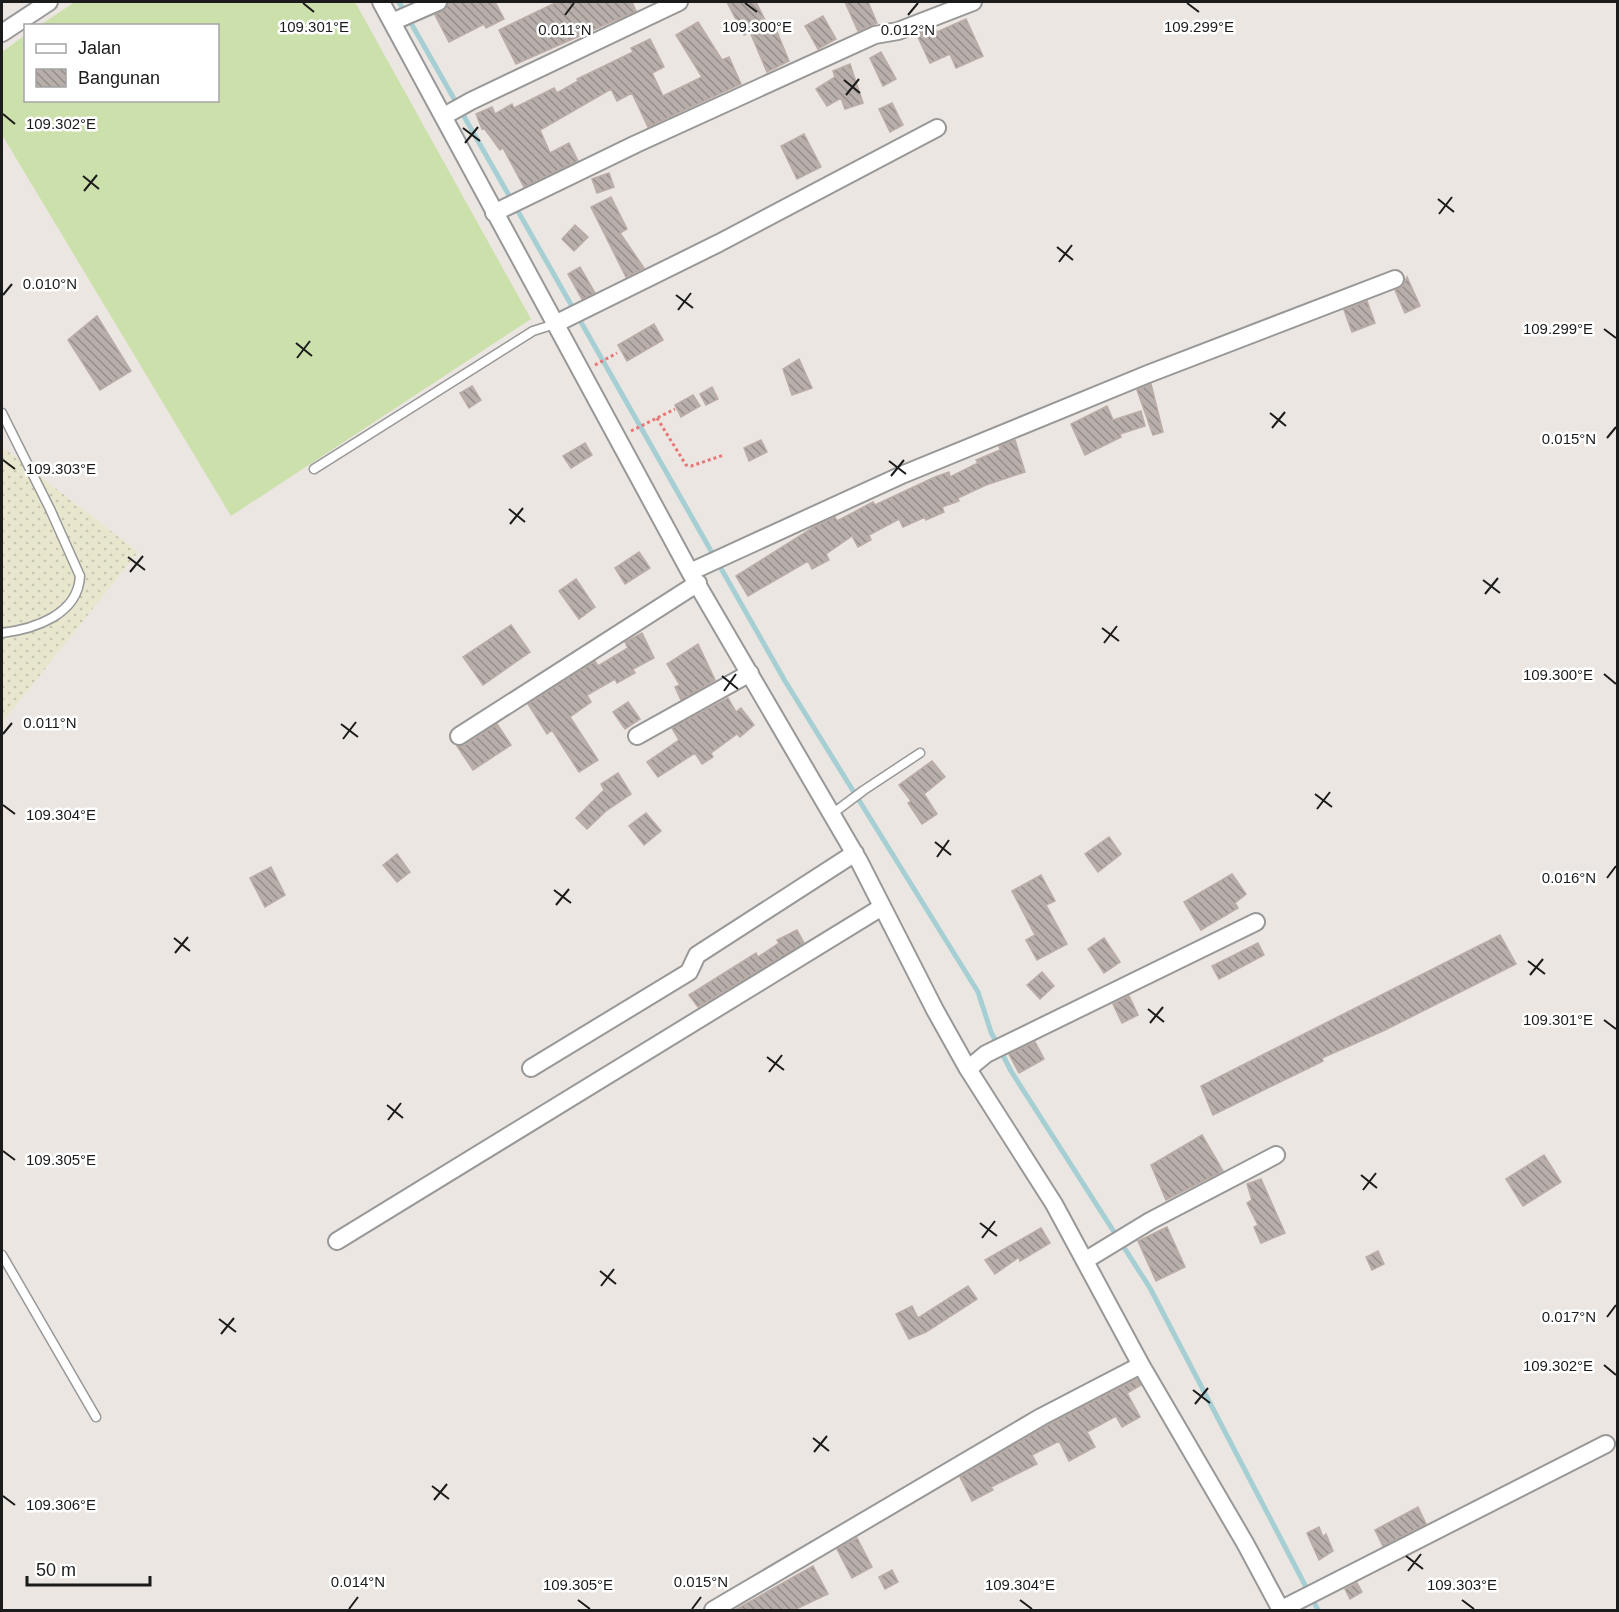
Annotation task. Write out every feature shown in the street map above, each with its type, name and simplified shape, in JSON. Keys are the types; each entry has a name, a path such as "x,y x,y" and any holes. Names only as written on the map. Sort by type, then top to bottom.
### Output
{"street":[{"path":"2,33 49,2"},
{"path":"381,2 395,21 500,210 694,577 855,853 968,1069 1054,1204 1142,1365 1245,1543 1280,1610 1606,1444"},
{"path":"395,21 438,2"},
{"path":"447,115 471,101 679,2"},
{"path":"500,210 636,144 875,35 898,31 973,2"},
{"path":"560,322 587,311 937,128"},
{"path":"459,736 694,577 706,565 904,474 1148,374 1395,279"},
{"path":"637,736 750,673"},
{"path":"531,1068 689,972 697,955 855,853"},
{"path":"337,1241 882,907"},
{"path":"968,1069 986,1054 1256,922"},
{"path":"1086,1260 1102,1248 1276,1155"},
{"path":"714,1611 1041,1417 1142,1365"}],"lane":[{"path":"314,469 533,331 560,322"},
{"path":"2,413 51,509 80,576 79,588 71,603 52,618 26,630 2,633"},
{"path":"832,814 920,753"},
{"path":"2,1256 96,1417"}],"path":[{"path":"593,366 617,353"},
{"path":"636,428 675,409"},
{"path":"655,419 686,465 691,466 724,455"}],"green space":[{"path":"75,2 355,2 531,319 231,516 2,135 2,52 24,36 24,102 219,102 219,24 42,24"},
{"path":"2,447 138,552 2,723"}],"building":[{"path":"448,2 495,2 504,19 486,28 484,24 449,42 435,15 446,9"},
{"path":"557,2 632,2 636,11 516,64 499,30"},
{"path":"727,2 756,2 770,30 775,27 789,61 767,72 750,32 744,35"},
{"path":"845,2 868,2 877,23 858,31"},
{"path":"823,16 836,39 818,49 805,26"},
{"path":"966,19 983,56 956,68 950,54 930,63 917,35 935,28 937,32"},
{"path":"698,22 722,60 729,57 741,84 648,127 632,93 617,101 611,89 540,130 550,153 569,143 578,161 524,187 503,148 500,150 484,128 482,129 476,114 492,107 495,114 512,104 514,108 554,88 557,93 578,81 577,79 633,52 631,48 650,39 664,67 652,73 663,96 702,77 676,35"},
{"path":"881,52 896,79 883,86 870,58"},
{"path":"850,64 863,103 845,109 841,98 827,106 816,89 835,77 833,71"},
{"path":"892,103 903,125 890,132 879,109"},
{"path":"804,134 821,167 797,179 781,146"},
{"path":"609,173 614,187 597,193 592,179"},
{"path":"611,197 627,229 620,233 644,268 626,277 591,207"},
{"path":"575,225 588,237 574,251 562,239"},
{"path":"580,267 595,293 582,299 568,274"},
{"path":"1407,277 1420,306 1405,313 1395,290 1403,286"},
{"path":"1367,301 1375,323 1352,332 1344,310"},
{"path":"97,316 131,371 100,390 68,340"},
{"path":"654,324 663,340 627,361 618,345"},
{"path":"799,359 812,388 792,395 783,369"},
{"path":"1151,384 1163,432 1153,435 1137,390"},
{"path":"472,386 481,400 469,408 460,393"},
{"path":"712,387 718,399 706,405 700,394"},
{"path":"693,395 700,406 681,417 675,405"},
{"path":"1107,406 1113,420 1141,411 1145,426 1120,434 1121,437 1085,455 1071,424"},
{"path":"761,440 767,452 749,461 744,448"},
{"path":"1015,440 1025,472 986,485 958,498 959,501 942,507 944,512 926,520 925,517 903,527 899,519 869,535 871,540 858,547 852,536 826,554 829,560 812,569 808,561 748,596 736,576 814,527 835,517 837,521 873,502 875,505 935,477 949,472 950,477 978,463 976,460 1000,450 999,446"},
{"path":"585,443 592,455 571,468 563,456"},
{"path":"639,552 650,568 625,584 615,568"},
{"path":"576,579 595,607 579,619 559,591"},
{"path":"511,625 530,652 483,685 463,657"},
{"path":"642,633 654,658 633,669 635,673 617,683 615,679 587,695 591,702 570,717 598,760 579,772 552,730 547,734 528,704 595,661 598,666 628,648 625,642"},
{"path":"698,644 715,680 681,700 675,687 680,685 667,664"},
{"path":"728,698 736,712 741,708 754,725 740,737 737,734 711,753 713,757 702,764 695,753 658,777 647,762 679,740 672,728"},
{"path":"628,702 640,719 625,729 613,712"},
{"path":"497,724 511,745 473,770 457,746 465,745"},
{"path":"932,761 945,777 924,794 937,814 922,824 908,803 911,801 899,785"},
{"path":"618,773 631,794 606,811 587,829 576,818 604,790 601,784"},
{"path":"646,813 661,831 644,845 629,826"},
{"path":"1109,837 1121,854 1098,872 1085,854"},
{"path":"397,854 410,872 397,882 383,865"},
{"path":"271,867 285,895 265,907 250,878"},
{"path":"1232,874 1246,894 1235,903 1238,908 1201,930 1184,902"},
{"path":"1041,875 1055,901 1046,905 1067,944 1037,960 1026,940 1035,935 1012,891"},
{"path":"797,930 804,943 698,1007 689,995 756,953 758,957 779,943 777,940"},
{"path":"1500,935 1516,964 1385,1030 1322,1058 1323,1061 1213,1115 1201,1086"},
{"path":"1104,938 1120,962 1104,973 1088,949"},
{"path":"1258,943 1264,955 1219,979 1212,966"},
{"path":"1042,972 1054,986 1040,999 1027,985"},
{"path":"1129,996 1138,1015 1122,1023 1113,1004"},
{"path":"1035,1042 1044,1059 1019,1073 1009,1054"},
{"path":"1202,1135 1223,1171 1166,1200 1151,1165"},
{"path":"1544,1155 1561,1182 1523,1206 1506,1179"},
{"path":"1261,1179 1285,1233 1261,1243 1254,1227 1258,1225 1247,1203 1252,1200 1247,1184"},
{"path":"1167,1227 1185,1267 1156,1281 1138,1241"},
{"path":"1041,1228 1050,1243 1020,1261 1019,1257 995,1274 985,1260"},
{"path":"1378,1251 1384,1264 1372,1270 1366,1257"},
{"path":"968,1286 977,1299 926,1332 909,1339 896,1314 912,1306 918,1318"},
{"path":"1137,1379 1141,1385 1127,1393 1140,1417 1122,1427 1116,1416 1087,1432 1095,1447 1069,1461 1059,1441 1032,1455 1037,1464 991,1487 993,1490 972,1501 960,1477 1046,1426"},
{"path":"1418,1507 1426,1524 1383,1546 1375,1530"},
{"path":"1319,1527 1323,1537 1326,1534 1333,1551 1319,1560 1307,1533"},
{"path":"857,1538 872,1567 852,1578 837,1549"},
{"path":"813,1566 828,1594 792,1611 733,1611"},
{"path":"892,1570 898,1582 885,1589 879,1577"},
{"path":"1357,1583 1362,1592 1350,1599 1345,1589"}],"waterway":[{"path":"399,2 785,681 978,992 991,1032 1011,1071 1150,1288 1318,1610"}]}
